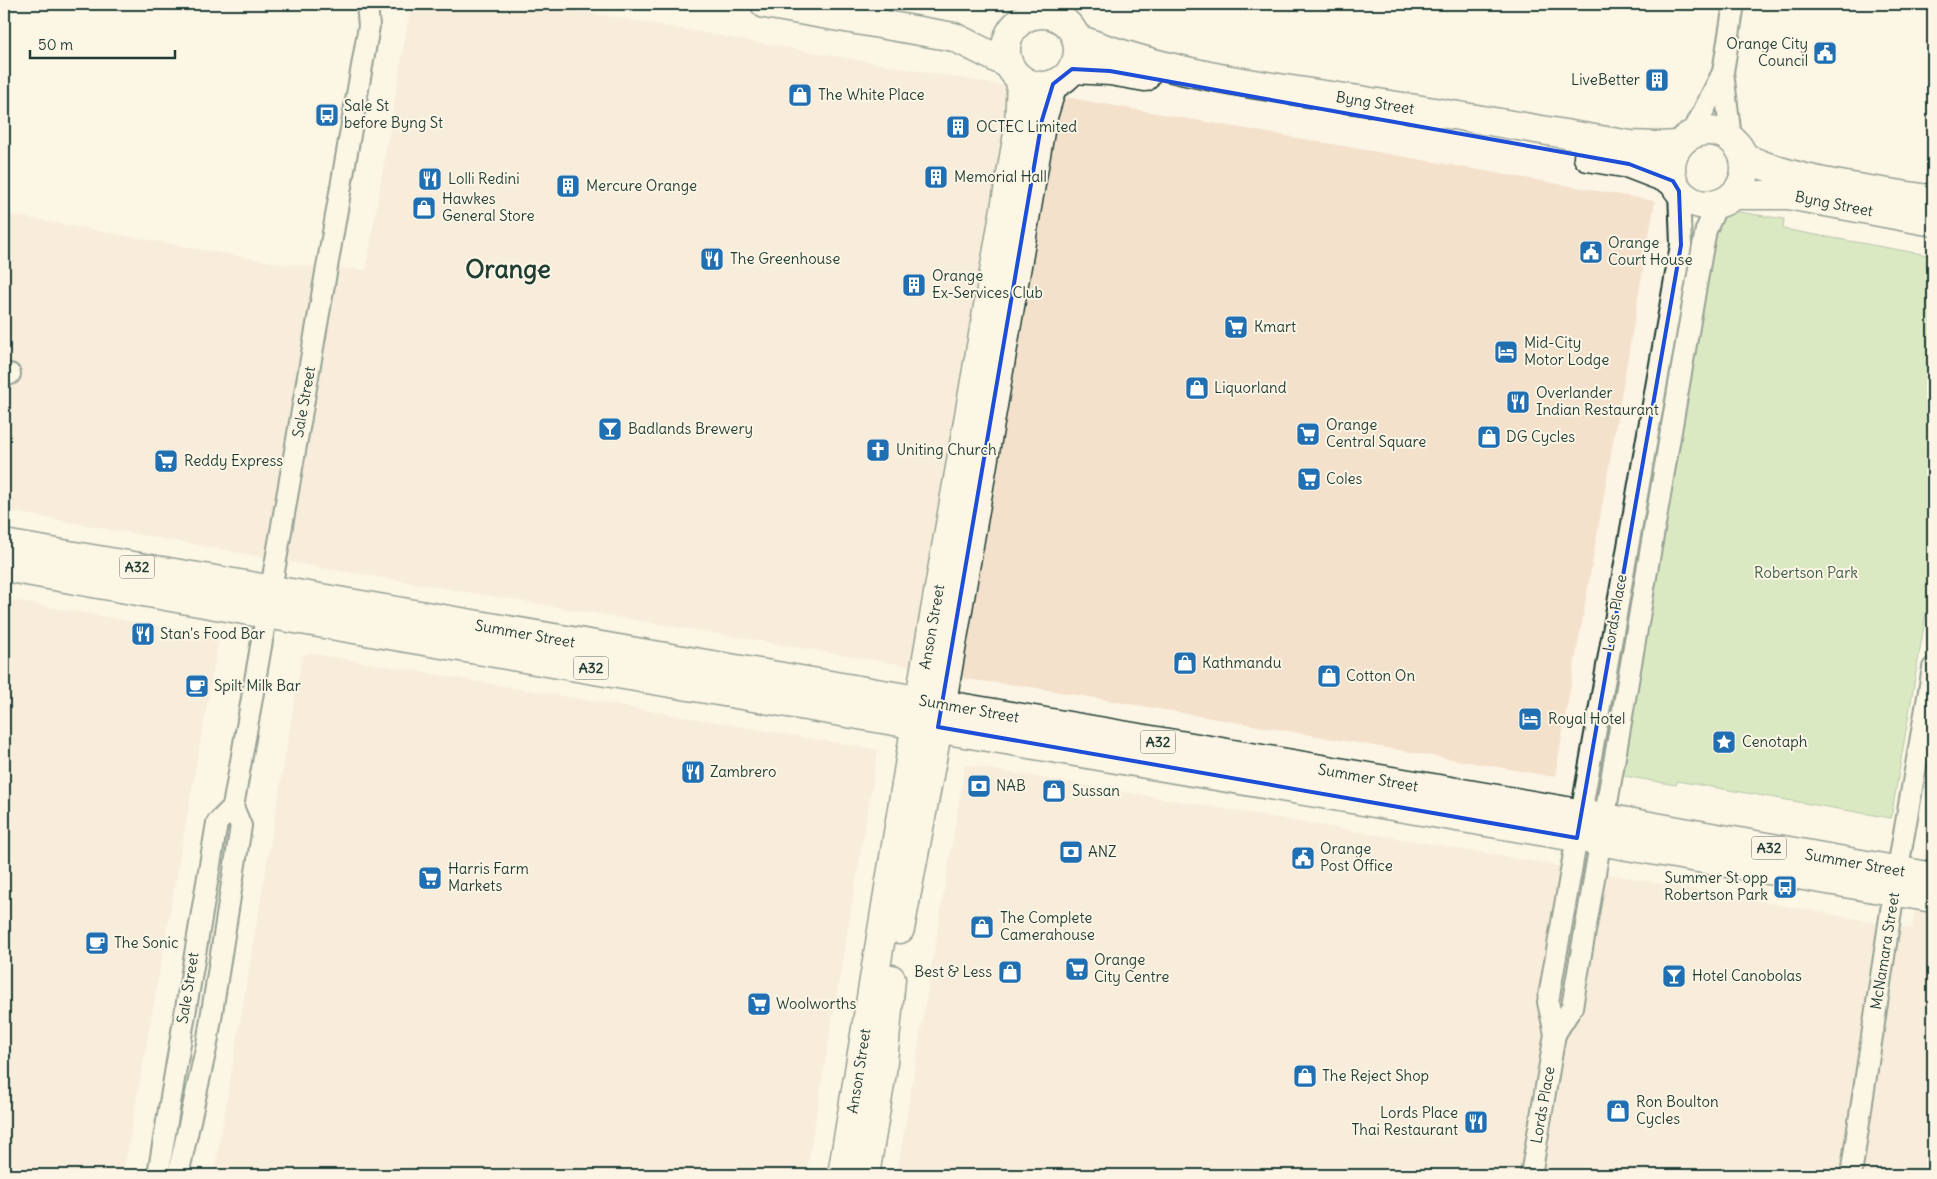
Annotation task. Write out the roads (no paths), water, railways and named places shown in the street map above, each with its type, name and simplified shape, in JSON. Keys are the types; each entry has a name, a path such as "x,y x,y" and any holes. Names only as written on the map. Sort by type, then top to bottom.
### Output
{"main road":[{"path":"765,4 954,36 1036,85 1062,77 1077,54 1067,21 1043,14 1028,15 954,36"},
{"path":"1015,72 1006,45 1028,15"},
{"name":"Byng Street","path":"1067,21 1104,49 1165,65 1311,93 1631,145 1656,146 1685,139"},
{"name":"Byng Street","path":"1062,77 1110,71 1340,114 1629,164 1676,186"},
{"name":"Anson Street","path":"865,1175 882,1072 892,967 929,714 1019,128 1015,72"},
{"name":"Anson Street","path":"842,1175 1042,120 1062,77"},
{"path":"1712,131 1737,148 1743,179 1726,199 1697,203 1676,186 1671,168 1673,155 1685,139 1712,131"},
{"name":"Byng Street","path":"1737,148 1762,166 1791,175 1933,200"},
{"name":"Byng Street","path":"1726,199 1788,195 1933,222"},
{"name":"Summer Street","path":"4,544 268,602"},
{"name":"Summer Street","path":"4,567 268,602 929,714 1896,881 1933,898"},
{"name":"Summer Street","path":"1896,881 1933,877"}],"street":[{"name":"Sale Street","path":"178,1175 207,1044 241,826 233,807 369,26 367,4"},
{"name":"Sale Street","path":"369,26 380,4"},
{"path":"1734,4 1723,72 1737,148"},
{"path":"1685,139 1723,72"},
{"name":"Lords Place","path":"1590,828 1681,244 1676,186"},
{"name":"Lords Place","path":"1531,1175 1555,1034 1548,1002 1590,828 1706,230 1726,199"},
{"name":"McNamara Street","path":"1851,1175 1896,881 1933,668"},
{"name":"Sale Street","path":"158,1175 217,823 233,807"}],"place":[{"name":"Orange City Council","path":"1825,53"},
{"name":"LiveBetter","path":"1657,80"},
{"name":"The White Place","path":"800,95"},
{"name":"Sale St before Byng St","path":"327,115"},
{"name":"OCTEC Limited","path":"958,127"},
{"name":"Memorial Hall","path":"936,177"},
{"name":"Lolli Redini","path":"430,179"},
{"name":"Mercure Orange","path":"568,186"},
{"name":"Hawkes General Store","path":"424,208"},
{"name":"Orange Court House","path":"1591,252"},
{"name":"The Greenhouse","path":"712,259"},
{"name":"Orange Ex-Services Club","path":"914,285"},
{"name":"Kmart","path":"1236,327"},
{"name":"Mid-City Motor Lodge","path":"1506,352"},
{"name":"Liquorland","path":"1197,388"},
{"name":"Overlander Indian Restaurant","path":"1518,402"},
{"name":"Badlands Brewery","path":"610,429"},
{"name":"Orange Central Square","path":"1308,434"},
{"name":"DG Cycles","path":"1489,437"},
{"name":"Uniting Church","path":"878,450"},
{"name":"Reddy Express","path":"166,461"},
{"name":"Coles","path":"1309,479"},
{"name":"Stan's Food Bar","path":"143,634"},
{"name":"Kathmandu","path":"1185,663"},
{"name":"Cotton On","path":"1329,676"},
{"name":"Spilt Milk Bar","path":"197,686"},
{"name":"Royal Hotel","path":"1530,719"},
{"name":"Cenotaph","path":"1724,742"},
{"name":"Zambrero","path":"693,772"},
{"name":"NAB","path":"979,786"},
{"name":"Sussan","path":"1054,791"},
{"name":"ANZ","path":"1071,852"},
{"name":"Orange Post Office","path":"1303,858"},
{"name":"Harris Farm Markets","path":"430,878"},
{"name":"Summer St opp Robertson Park","path":"1785,887"},
{"name":"The Complete Camerahouse","path":"982,927"},
{"name":"The Sonic","path":"97,943"},
{"name":"Orange City Centre","path":"1077,969"},
{"name":"Best & Less","path":"1010,972"},
{"name":"Hotel Canobolas","path":"1674,976"},
{"name":"Woolworths","path":"759,1004"},
{"name":"The Reject Shop","path":"1305,1076"},
{"name":"Ron Boulton Cycles","path":"1618,1111"},
{"name":"Lords Place Thai Restaurant","path":"1476,1122"}],"district":[{"name":"Orange","path":"508,269"}],"park label":[{"name":"Robertson Park","path":"1806,573"}]}
